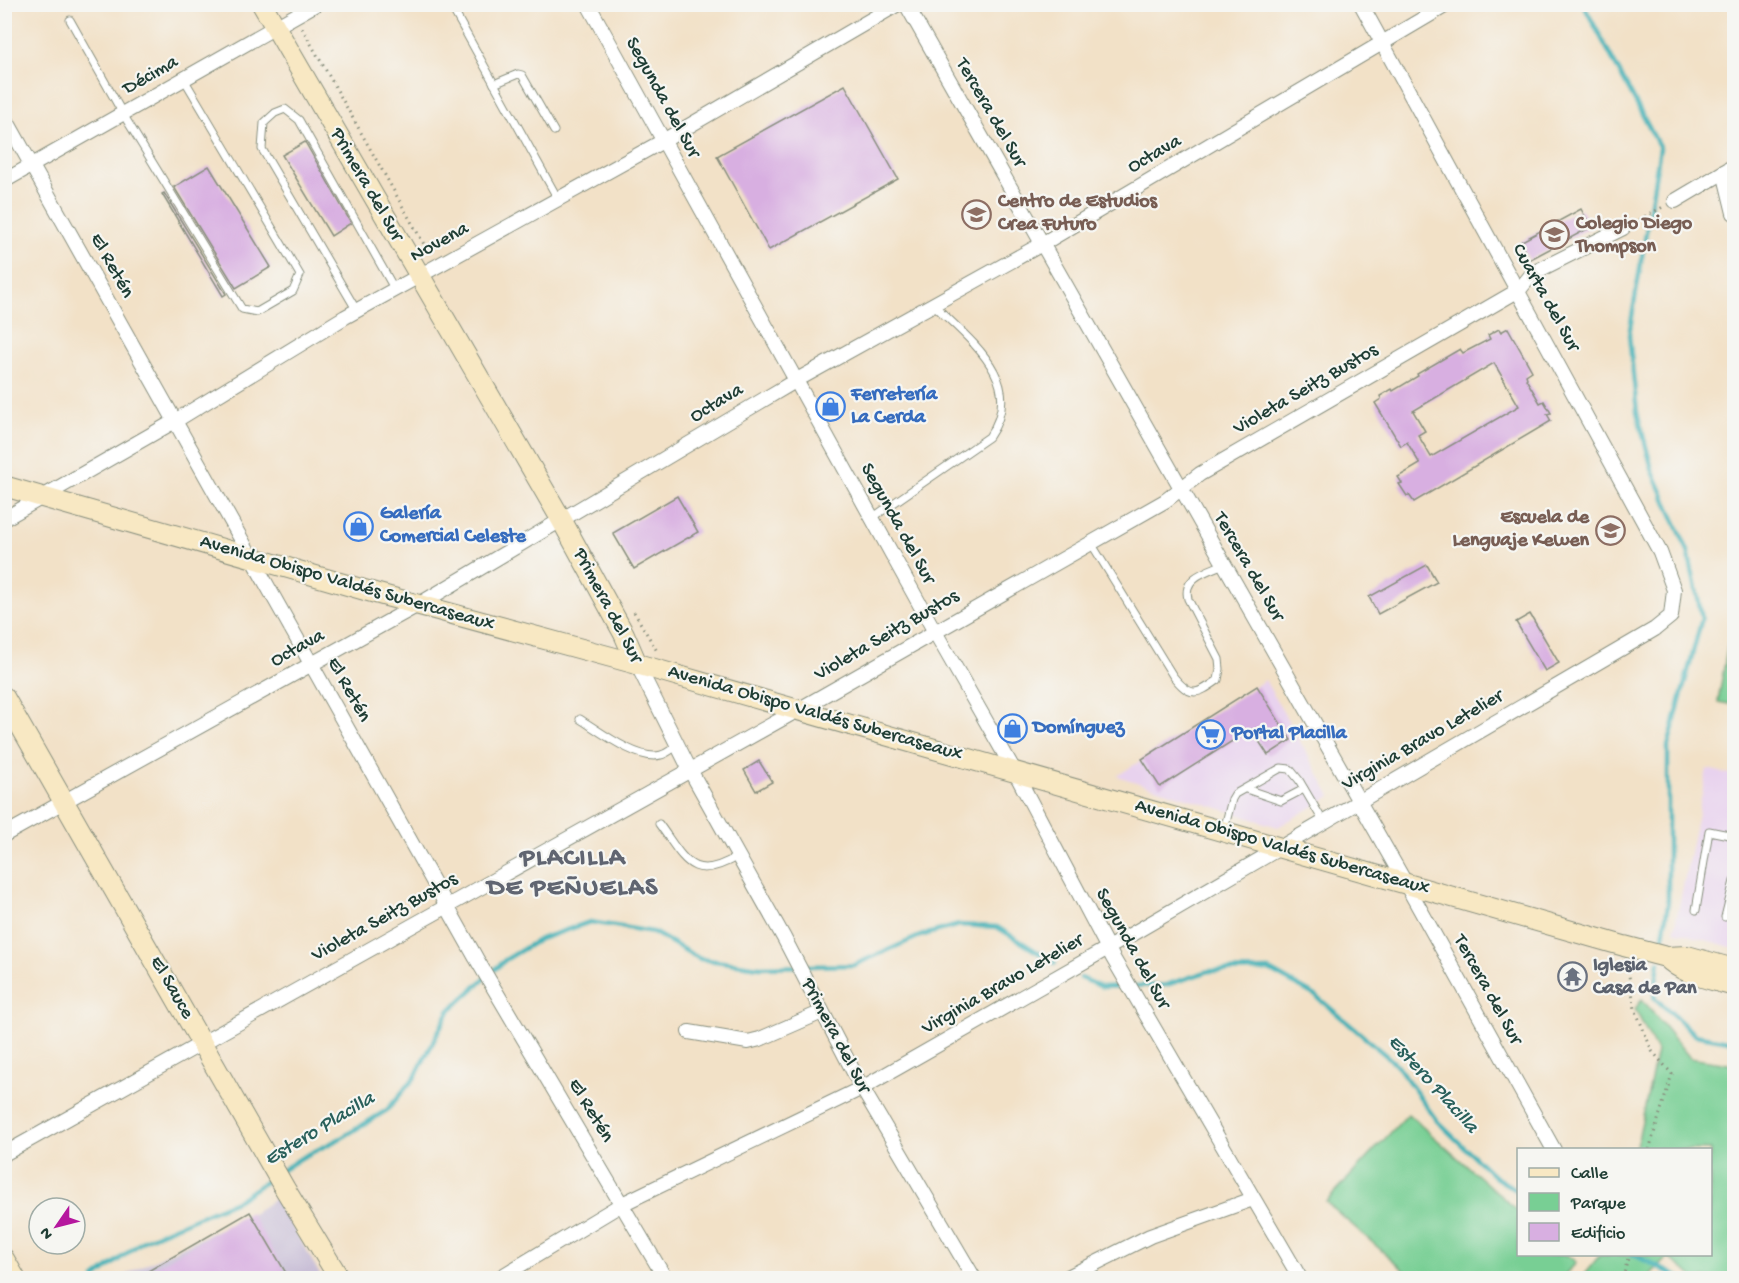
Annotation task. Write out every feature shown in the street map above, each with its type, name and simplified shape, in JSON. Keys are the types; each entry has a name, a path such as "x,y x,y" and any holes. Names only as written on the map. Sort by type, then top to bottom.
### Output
{"main road":[{"name":"Primera del Sur","path":"262,4 561,519 624,634 637,664"},
{"name":"Avenida Obispo Valdés Subercaseaux","path":"4,486 1666,957"},
{"name":"El Sauce","path":"4,697 285,1189 339,1278"},
{"path":"1666,957 1687,956 1734,969"},
{"path":"1666,957 1673,965 1684,971 1734,986"},
{"path":"4,1259 15,1278"}],"street":[{"name":"Décima","path":"4,181 316,4"},
{"name":"Segunda del Sur","path":"588,4 934,632 1015,772 1111,953 1300,1278"},
{"name":"Novena","path":"4,519 175,421 357,311 663,141 898,4"},
{"name":"Tercera del Sur","path":"906,4 1553,1148"},
{"name":"Cuarta del Sur","path":"1361,4 1660,552 1674,590 1671,616"},
{"name":"Octava","path":"4,835 418,605 795,381 1042,244 1448,4"},
{"name":"El Retén","path":"4,116 476,958 665,1278"},
{"path":"1675,201 1729,169 1734,213"},
{"name":"Violeta Seitz Bustos","path":"4,1154 798,710 1165,501 1210,468 1519,290 1533,273 1623,228"},
{"name":"Virginia Bravo Letelier","path":"499,1278 622,1204 862,1088 1111,953 1279,847 1655,629 1671,616"},
{"name":"Primera del Sur","path":"637,664 690,770 784,938 862,1088 974,1278"},
{"path":"689,1032 748,1042 822,1012"},
{"path":"1066,1278 1150,1236 1253,1199"}],"lane":[{"path":"450,4 558,199"},
{"path":"70,20 123,114 242,309 257,312 293,291 300,274 184,79"},
{"path":"494,84 518,74 522,75 554,131"},
{"path":"357,311 262,149 264,123 275,113 285,109 299,120 395,290"},
{"path":"872,518 989,437 999,423 1002,413 1002,394 986,357 933,304"},
{"path":"1091,543 1173,676 1183,689 1190,692 1198,692 1218,680 1220,669 1218,659 1188,599 1186,592 1188,584 1195,578 1224,564"},
{"path":"580,719 631,750 649,756 661,755 678,745"},
{"path":"1224,831 1235,794 1281,768 1290,769 1323,821"},
{"path":"1246,789 1281,801 1304,789"},
{"path":"659,824 689,864 697,868 705,869 728,862 738,856"},
{"path":"1696,910 1709,831 1734,836"},
{"path":"1725,917 1734,881"}],"path":[{"path":"1623,228 1675,201"},
{"path":"1624,946 1635,1009 1652,1051 1672,1074 1649,1148"},
{"path":"1623,1278 1628,1256"}],"shaded area":[{"path":"1265,680 1331,796 1278,827 1117,776"},
{"path":"1707,769 1734,775 1734,948 1674,931"},
{"path":"276,1198 322,1278 119,1278 254,1213"}],"green space":[{"path":"1734,609 1734,705 1718,702"},
{"path":"1642,999 1690,1058 1734,1065 1734,1278 1695,1278 1668,1257 1647,1278 1581,1278 1599,1256 1712,1256 1712,1148 1636,1148 1657,1051 1635,1009"},
{"path":"1408,1114 1517,1210 1517,1256 1568,1256 1576,1262 1562,1278 1413,1278 1326,1202"}],"building":[{"path":"845,85 898,179 769,250 717,156"},
{"path":"305,142 351,223 331,236 282,155"},
{"path":"209,166 271,267 236,288 174,187"},
{"path":"164,193 226,294 223,296 162,194"},
{"name":"Colegio Diego Thompson","path":"1581,209 1591,227 1529,260 1520,242"},
{"path":"1508,328 1532,371 1526,375 1526,379 1540,403 1544,401 1551,413 1547,414 1551,421 1414,502 1399,484 1402,483 1398,477 1420,464 1407,442 1401,446 1375,403 1381,399 1380,396 1392,389 1393,391 1460,349 1463,353 1490,339 1488,335 1499,329 1501,332","holes":["1494,363 1519,406 1431,457 1418,435 1425,431 1413,411"]},
{"path":"677,496 698,532 634,569 613,533"},
{"path":"1427,565 1437,582 1378,614 1369,597"},
{"path":"1530,614 1559,663 1545,671 1516,622"},
{"name":"Portal Placilla","path":"1257,686 1291,740 1268,755 1251,729 1160,787 1142,759"},
{"path":"759,761 772,782 756,791 744,770"},
{"path":"250,1212 289,1278 136,1278"}],"waterway":[{"path":"1583,4 1660,148 1629,335 1637,412 1652,469 1688,551 1702,618 1668,746 1668,904 1661,950"},
{"name":"Estero Placilla","path":"281,1171 387,1110 415,1077 449,1011 505,960 540,939 590,922 653,932 700,959 760,967 854,965 920,936 959,925 997,927 1055,963"},
{"path":"1659,962 1654,997 1695,1035 1734,1042"},
{"name":"Estero Placilla","path":"1081,978 1102,987 1166,985 1209,971 1269,970 1316,996 1396,1064 1437,1121 1495,1177 1517,1190"},
{"name":"Estero Placilla","path":"95,1278 144,1240 238,1200 274,1176"},
{"name":"Estero Placilla","path":"1636,1256 1680,1278"}],"place":[{"name":"Centro de Estudios Crea Futuro","path":"977,214"},
{"name":"Colegio Diego Thompson","path":"1555,235"},
{"name":"Ferretería La Cerda","path":"830,407"},
{"name":"Galería Comercial Celeste","path":"359,526"},
{"name":"Escuela de Lenguaje Kewen","path":"1610,530"},
{"name":"Domínguez","path":"1012,728"},
{"name":"Portal Placilla","path":"1211,734"},
{"name":"Iglesia Casa de Pan","path":"1572,977"}],"district":[{"name":"PLACILLA DE PEÑUELAS","path":"573,874"}]}
